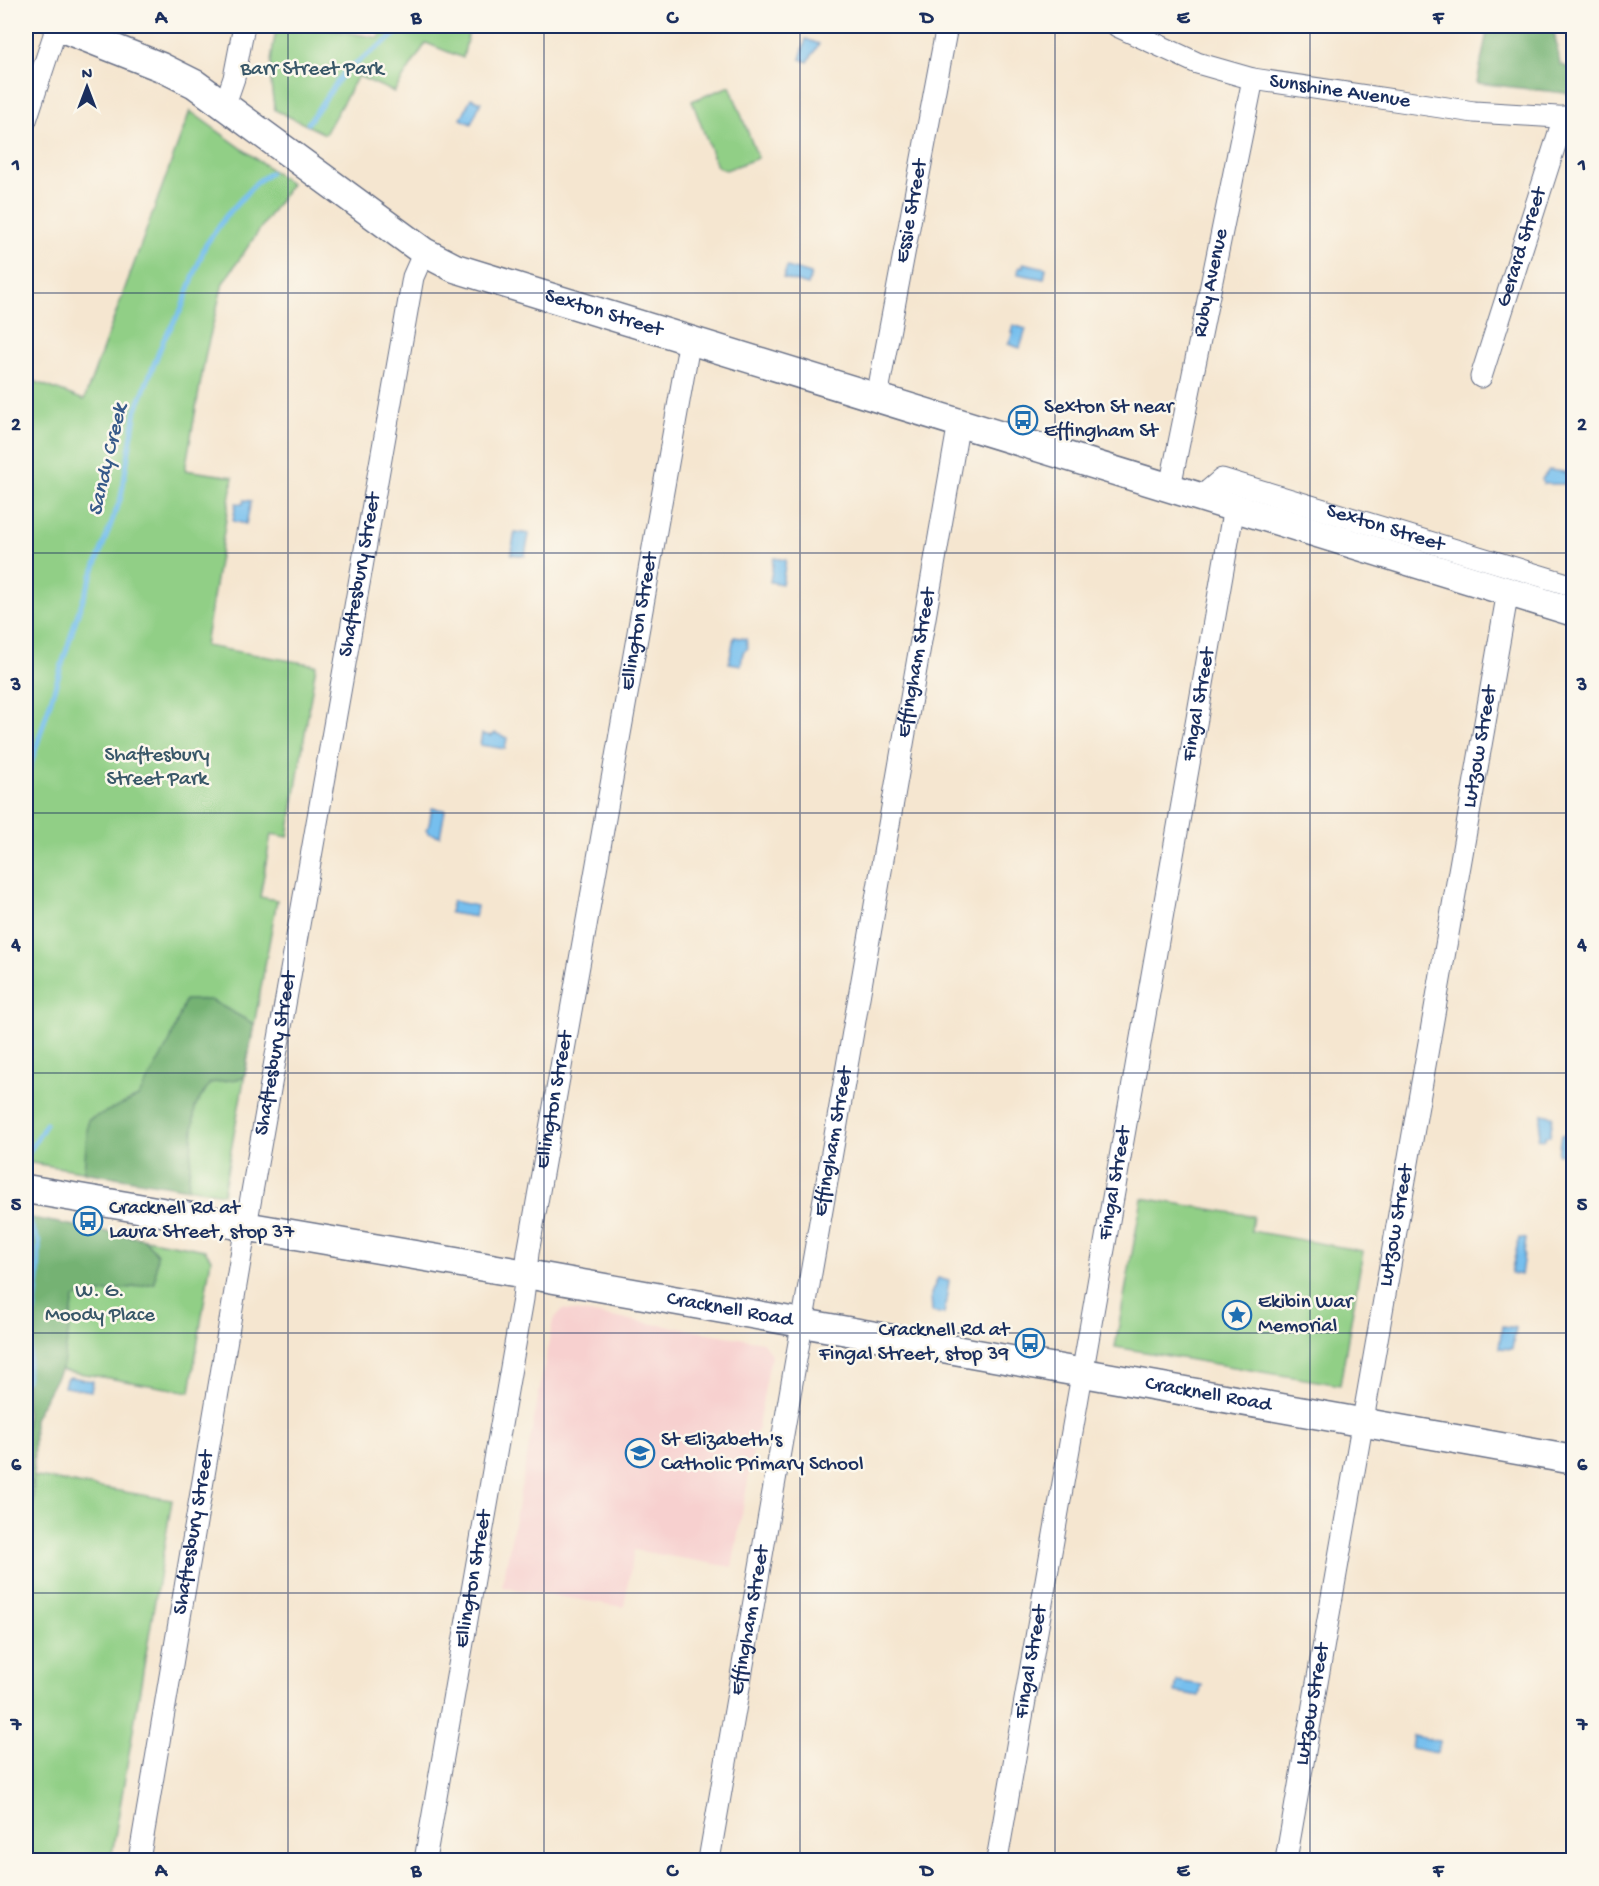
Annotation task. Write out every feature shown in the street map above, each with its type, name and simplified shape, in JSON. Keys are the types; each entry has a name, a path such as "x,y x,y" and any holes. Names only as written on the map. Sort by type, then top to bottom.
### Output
{"main road":[{"name":"Sexton Street","path":"57,26 180,75 225,104 424,252 455,268 1574,612"},
{"name":"Cracknell Road","path":"26,1189 803,1322 1361,1420 1574,1460"}],"street":[{"path":"26,120 57,26"},
{"path":"225,104 234,78 244,26"},
{"name":"Essie Street","path":"877,397 947,26"},
{"name":"Sunshine Avenue","path":"1117,26 1197,63 1253,79 1474,111 1569,118"},
{"name":"Ruby Avenue","path":"1170,487 1253,79"},
{"name":"Gerard Street","path":"1481,377 1569,118"},
{"name":"Shaftesbury Street","path":"139,1860 246,1226 413,277 424,252"},
{"name":"Ellington Street","path":"425,1860 690,339"},
{"name":"Effingham Street","path":"709,1860 959,422"},
{"name":"Sexton Street","path":"1201,497 1222,479 1574,586"},
{"name":"Fingal Street","path":"997,1860 1234,507"},
{"name":"Lutzow Street","path":"1286,1860 1361,1420 1392,1263 1508,591"}],"shaded area":[{"name":"St Elizabeth's Catholic Primary School","path":"563,1309 763,1342 771,1355 732,1567 634,1550 624,1607 502,1587 553,1320"}],"green space":[{"name":"Barr Street Park","path":"277,26 310,26 379,38 381,26 470,26 463,58 426,43 394,92 358,76 325,134 275,110 271,87 271,68"},
{"path":"1488,26 1547,26 1554,31 1560,64 1573,70 1573,94 1477,83"},
{"path":"730,86 758,158 726,170 717,167 692,101"},
{"name":"Shaftesbury Street Park","path":"190,111 291,184 223,283 206,352 185,470 233,477 205,646 316,665 288,837 271,834 260,897 277,900 223,1194 26,1162 26,378 84,400"},
{"path":"185,1000 211,1000 254,1024 244,1078 210,1083 195,1107 188,1189 84,1172 88,1120 138,1097 170,1041"},
{"path":"1142,1198 1253,1216 1251,1231 1363,1251 1340,1385 1115,1347"},
{"name":"W. G. Moody Place","path":"26,1217 205,1250 211,1259 190,1392 26,1364"},
{"path":"26,1217 144,1239 157,1254 155,1283 74,1298 63,1365 34,1419 33,1534 26,1538"},
{"path":"26,1475 172,1500 111,1860 26,1860"}],"water":[{"path":"806,39 819,44 808,62 800,59"},
{"path":"471,98 481,102 471,124 461,119"},
{"path":"1023,263 1046,268 1044,279 1018,274 1019,267 1023,267"},
{"path":"787,267 811,274 808,285 783,278"},
{"path":"1013,325 1026,329 1020,348 1008,344 1013,333 1011,332"},
{"path":"1549,470 1564,472 1567,475 1566,484 1543,484 1542,479"},
{"path":"244,500 251,501 246,524 233,521 236,503 243,504"},
{"path":"515,532 529,534 525,556 511,554"},
{"path":"774,558 786,560 782,584 770,582"},
{"path":"734,637 746,639 748,648 743,652 741,665 729,663"},
{"path":"495,733 507,738 505,749 480,745 482,734 491,736"},
{"path":"432,808 445,810 440,836 428,833 426,830"},
{"path":"452,901 477,906 475,917 450,913"},
{"path":"1542,1114 1553,1116 1550,1136 1545,1136 1545,1140 1538,1139"},
{"path":"1573,1133 1573,1142 1568,1153 1558,1154 1561,1135"},
{"path":"1519,1238 1526,1239 1521,1275 1511,1273"},
{"path":"938,1278 949,1281 944,1314 932,1312 931,1294"},
{"path":"1502,1326 1516,1328 1512,1349 1499,1348"},
{"path":"70,1377 93,1381 91,1391 64,1387 66,1379"},
{"path":"1177,1681 1202,1685 1199,1696 1175,1692"},
{"path":"1413,1736 1440,1741 1438,1753 1411,1748"}],"waterway":[{"name":"Sandy Creek","path":"308,123 345,71 407,26"},
{"name":"Sandy Creek","path":"26,780 78,613 121,497 136,410 164,339 181,310 205,246 226,216 257,182 270,173"},
{"name":"Sandy Creek","path":"26,1035 31,1043"},
{"name":"Sandy Creek","path":"26,1157 46,1124"},
{"name":"Sandy Creek","path":"26,1214 39,1243 38,1278 26,1380"}],"place":[{"name":"Sexton St near Effingham St","path":"1023,420"},
{"name":"Cracknell Rd at Laura Street, stop 37","path":"88,1221"},
{"name":"Ekibin War Memorial","path":"1237,1315"},
{"name":"Cracknell Rd at Fingal Street, stop 39","path":"1030,1343"},
{"name":"St Elizabeth's Catholic Primary School","path":"640,1453"}]}
